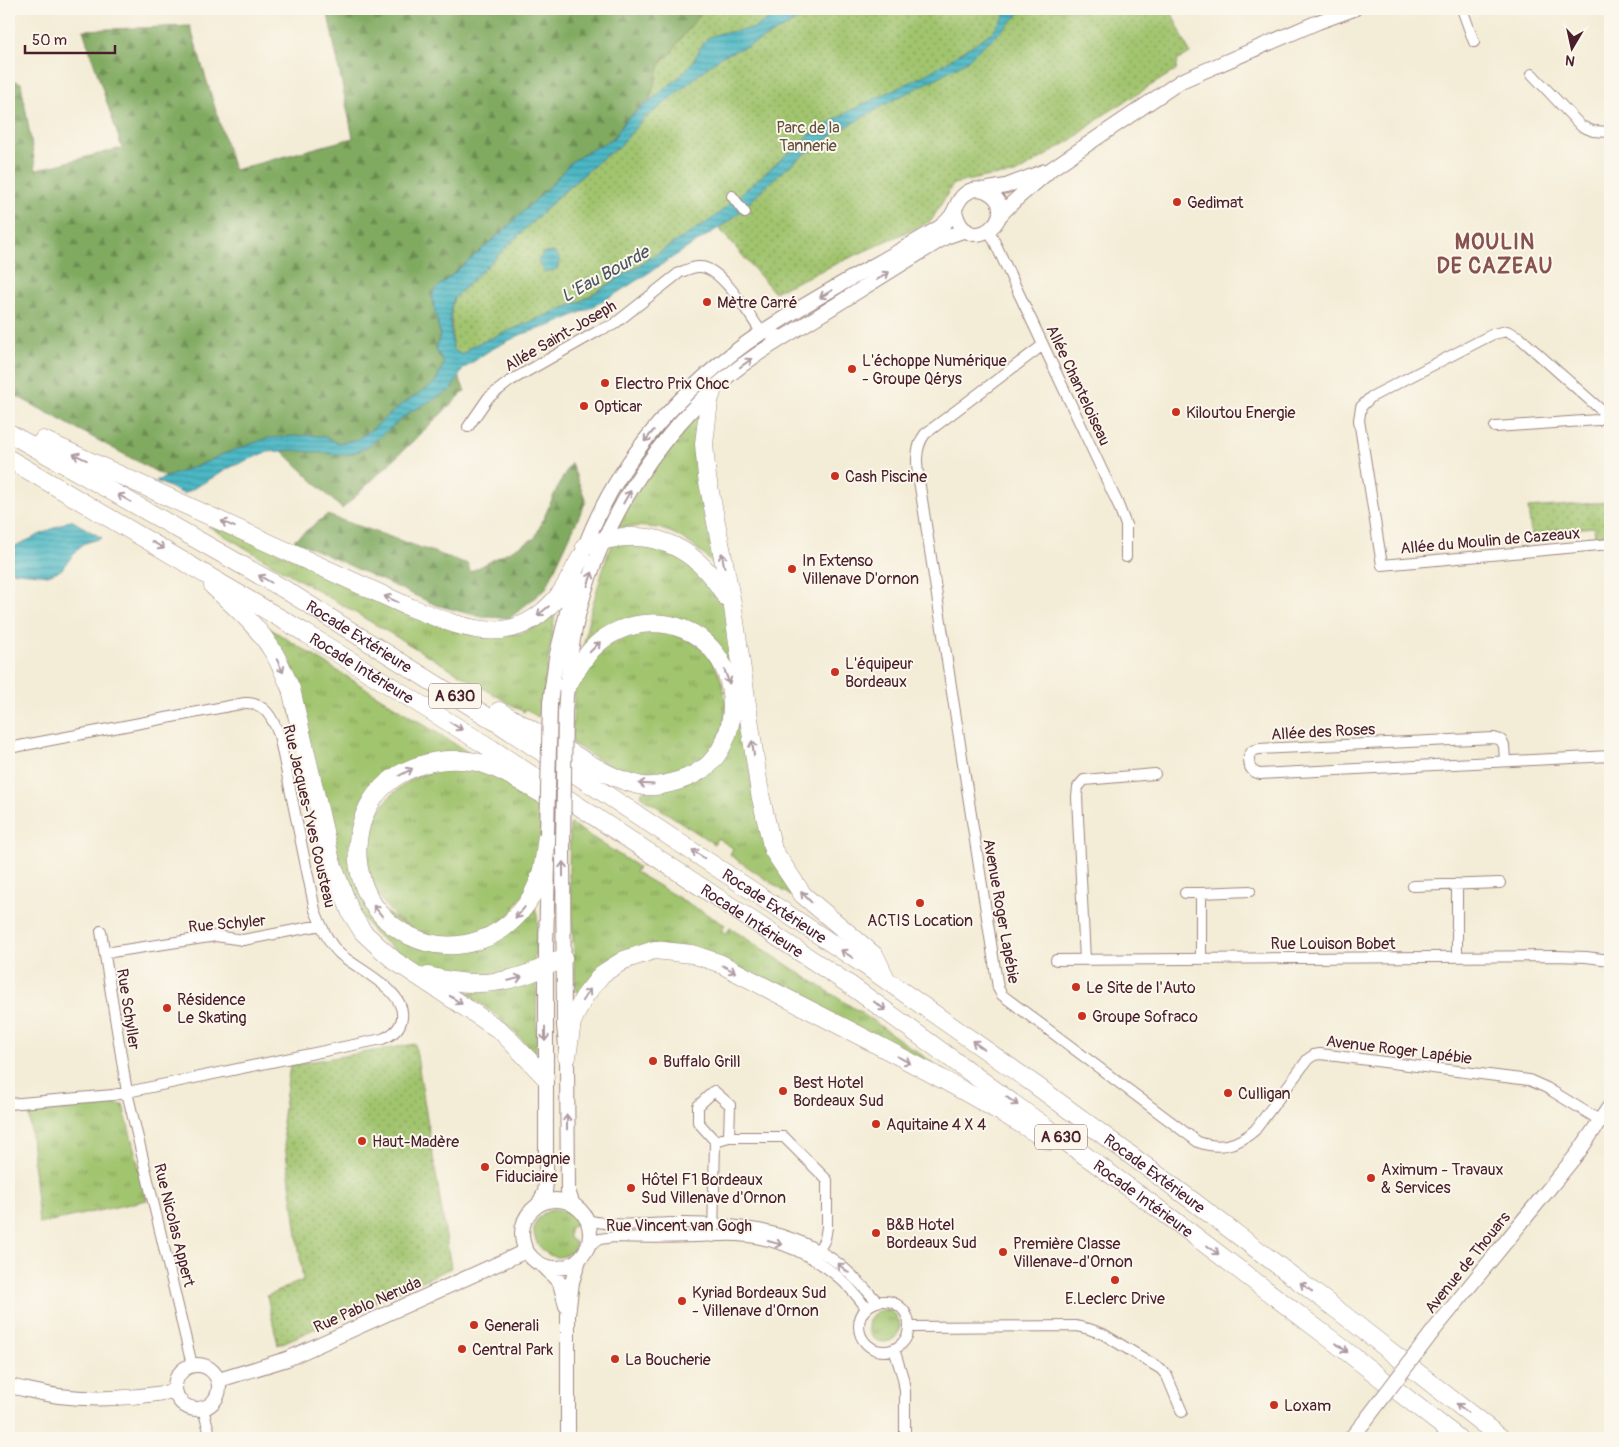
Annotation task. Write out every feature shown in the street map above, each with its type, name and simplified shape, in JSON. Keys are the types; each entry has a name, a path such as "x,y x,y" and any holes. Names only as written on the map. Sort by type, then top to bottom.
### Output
{"highway":[{"path":"713,389 709,401 704,444 708,477 732,608 760,794 773,850 803,895 875,956 888,981"},
{"path":"9,425 408,606 456,625 491,631 506,630 519,626 539,614 561,592 583,552 604,540 618,536 640,536 660,540 693,557 717,581 732,608"},
{"name":"Rocade Extérieure","path":"9,433 284,590 512,732 888,981 1034,1084 1186,1196 1344,1314 1500,1438"},
{"name":"Rocade Intérieure","path":"9,459 316,639 492,749 850,985 1171,1218 1458,1438"},
{"path":"190,564 254,625 272,649 291,689 331,862 351,914 363,932 395,960 501,1032 545,1077"},
{"path":"284,590 529,728 604,773 645,786 680,781 710,764 728,732 732,714 732,694 728,677 711,648 693,634 677,627 646,623 629,625 616,630 592,648 567,686"},
{"path":"546,835 542,870 537,886 527,904 513,921 496,933 465,945 434,944 418,940 393,926 371,902 360,876 357,859 359,832 368,807 386,785 408,770 426,763 446,760 477,762 497,770 650,853"},
{"path":"567,1058 572,1022 584,997 602,974 624,960 654,950 692,954 718,963 1013,1119 1171,1218"},
{"path":"415,973 448,982 489,984 509,981 546,968 563,958"}],"main road":[{"path":"999,217 1007,207 1035,185 1051,169 1180,81 1318,22 1354,9"},
{"path":"568,1315 560,1283 526,1251 522,1231 524,1220 538,1205 545,1192 546,1182 546,902 549,858 546,835 550,703 556,658 583,552 596,520 615,484 639,448 680,399 720,363 762,333 940,227 955,211 958,200 963,194 976,189 983,190 1006,186 1051,169"},
{"path":"955,211 960,224 966,230 974,234 980,234 989,230 997,223 999,206 996,198 983,190"},
{"path":"574,1205 568,1191 567,1058 564,1025 563,845 565,713 567,686 581,604 604,540 628,495 648,464 692,410 713,389 738,368 786,336 946,237 966,230"},
{"name":"Avenue de Thouars","path":"1350,1438 1434,1330 1578,1153 1610,1106"},
{"path":"538,1205 556,1200 574,1205 582,1211 588,1220 589,1245 579,1260 572,1282 568,1315 568,1438"},
{"name":"Rue Pablo Neruda","path":"218,1380 287,1359 526,1251"},
{"path":"544,1266 562,1268 579,1260"},
{"path":"192,1365 205,1366 211,1369 218,1380 220,1387 215,1401 203,1409 196,1410 184,1406 175,1391 177,1378 181,1372 192,1365"},
{"path":"9,1386 57,1396 94,1398 135,1398 175,1391"}],"street":[{"path":"1462,9 1474,42"},
{"path":"1532,74 1581,126 1593,131 1610,132"},
{"path":"732,196 745,213"},
{"name":"Allée Chanteloiseau","path":"989,230 1118,502 1126,526 1126,557"},
{"name":"Allée Saint-Joseph","path":"468,427 488,398 510,381 600,330 613,325 679,273 691,267 703,267 716,273 725,282 762,333"},
{"name":"Allée du Moulin de Cazeaux","path":"1608,416 1519,337 1507,331 1493,334 1371,397 1361,407 1359,420 1382,564 1610,544"},
{"path":"762,333 786,336"},
{"name":"Avenue Roger Lapébie","path":"1043,345 925,434 920,440 917,451 921,492 994,969 998,988 1002,996 1198,1142 1207,1145 1233,1144 1248,1136 1255,1130 1308,1059 1320,1054 1529,1080 1548,1088 1601,1121"},
{"path":"1495,427 1598,420 1608,416"},
{"name":"Rue Jacques-Yves Cousteau","path":"9,748 245,703 253,703 262,707 270,716 279,735 315,910 321,925 340,953 385,986 399,1001 402,1016 400,1025 389,1036 113,1095 9,1104"},
{"name":"Allée des Roses","path":"1505,760 1504,746 1501,740 1494,738 1259,749 1252,751 1249,756 1249,767 1253,772 1260,774 1610,756"},
{"path":"1085,960 1078,787 1084,780 1155,774"},
{"path":"1412,886 1500,883"},
{"path":"1457,884 1457,957"},
{"path":"1184,893 1250,891"},
{"path":"1201,893 1201,959"},
{"name":"Rue Schyler","path":"105,954 216,936 243,940 321,925"},
{"name":"Rue Schyller","path":"101,931 127,1092"},
{"name":"Rue Louison Bobet","path":"1056,960 1556,956 1610,960"},
{"path":"713,1237 715,1141 698,1122 698,1106 714,1091 730,1105 729,1137"},
{"name":"Rue Nicolas Appert","path":"127,1092 192,1365"},
{"path":"715,1141 729,1137 784,1137 827,1180 827,1227 825,1239 816,1255"},
{"name":"Rue Vincent van Gogh","path":"588,1220 614,1224 701,1223 759,1228 784,1234 816,1255 848,1271 878,1302"},
{"name":"Rue Vincent van Gogh","path":"589,1245 614,1237 736,1236 782,1244 816,1255 841,1279 866,1308"},
{"path":"885,1301 900,1306 908,1319 909,1327 905,1340 894,1349 884,1351 875,1349 867,1344 861,1336 859,1326 861,1316 866,1308 878,1302 885,1301"},
{"path":"909,1327 1032,1325 1076,1326 1089,1329 1103,1334 1161,1369 1167,1376 1182,1412"},
{"path":"894,1349 905,1391 905,1438"},
{"path":"203,1409 211,1438"}],"green space":[{"path":"327,9 704,9 671,54 661,62 650,99 625,121 615,136 605,144 571,162 551,185 502,232 434,291 432,297 440,334 436,350 444,363 453,365 465,391 342,509 274,443 168,478 9,392 9,79 21,83 36,170 122,148 83,30 190,26 234,170 353,138"},
{"name":"Parc de la Tannerie","path":"704,9 1170,9 1190,53 1178,60 1176,70 1105,114 1073,139 1015,174 989,176 953,184 931,221 774,292 712,220 581,301 472,346 461,356 453,349 451,309 453,299 532,220 605,156 620,146 635,126 651,112 650,99 661,62 671,54"},
{"path":"696,417 701,419 696,447 698,472 703,501 722,573 698,550 670,532 649,527 617,527 633,498 650,474"},
{"path":"571,463 586,501 546,588 510,618 482,617 436,605 294,540 327,515 468,564 470,572 535,538 558,486"},
{"path":"1610,502 1610,535 1595,536 1594,527 1549,531 1550,540 1532,542 1528,508"},
{"path":"211,522 419,615 519,634 541,624 555,613 543,698 538,717 526,709 524,712 208,526"},
{"path":"625,541 680,555 725,603 753,788 793,894 791,896 730,855 733,848 717,838 714,844 641,796 642,792 723,754 731,669 664,618 583,649 589,617 608,553 612,544"},
{"path":"266,626 469,753 458,756 370,797 362,896 444,951 534,905 538,928 534,968 503,975 438,974 420,968 373,932 354,904 264,629"},
{"path":"641,631 672,634 682,637 704,651 719,673 725,699 723,726 719,738 712,749 693,766 682,772 670,777 657,779 625,773 606,764 572,743 574,697 576,688 585,670 599,654 614,642"},
{"path":"448,767 472,769 495,776 537,801 541,837 533,880 510,915 501,923 483,932 450,938 428,934 408,925 391,912 378,894 370,874 368,852 372,828 377,815 392,795 412,780 435,770"},
{"path":"570,823 638,867 635,872 725,925 721,932 726,934 730,928 869,1018 957,1080 663,945 580,993 576,991 569,874"},
{"path":"537,982 536,1058 522,1040 496,1015 464,992 490,992"},
{"path":"415,1044 451,1268 278,1345 267,1296 303,1280 282,1122 290,1065"},
{"path":"108,1103 123,1105 147,1200 39,1224 29,1114"},
{"path":"556,1209 569,1213 578,1222 569,1229 569,1238 577,1244 567,1254 557,1257 547,1253 539,1245 534,1235 535,1224 542,1215"},
{"path":"884,1310 890,1311 895,1315 899,1320 899,1332 895,1337 890,1341 884,1342 878,1341 873,1337 869,1332 868,1326 869,1320 873,1315 878,1311"}],"water":[{"path":"788,9 818,9 757,42 722,56 710,65 643,119 620,146 605,156 561,194 456,296 450,314 453,349 462,355 472,346 581,301 598,291 712,219 808,136 849,111 921,77 945,63 992,32 1010,9 1024,9 967,61 842,129 801,157 779,174 731,220 617,293 588,309 552,325 522,334 490,350 463,369 451,390 410,412 366,448 343,455 293,450 267,452 231,467 184,494 156,481 268,438 311,435 325,437 338,443 356,440 402,404 431,386 436,381 444,363 436,350 440,334 432,297 434,291 502,232 551,185 571,162 611,140 625,121 682,75 709,37 721,33 752,29"},
{"path":"554,252 560,259 557,269 545,272 538,262 543,253"},
{"path":"71,520 102,538 82,544 61,570 48,575 9,571 9,549"},
{"path":"1607,572 1610,573 1610,593 1602,592 1603,575"}],"place":[{"name":"Gedimat","path":"1177,202"},
{"name":"Mètre Carré","path":"707,302"},
{"name":"L'échoppe Numérique - Groupe Qérys","path":"852,369"},
{"name":"Electro Prix Choc","path":"605,383"},
{"name":"Opticar","path":"584,406"},
{"name":"Kiloutou Energie","path":"1176,412"},
{"name":"Cash Piscine","path":"835,476"},
{"name":"In Extenso Villenave D'ornon","path":"792,569"},
{"name":"L'équipeur Bordeaux","path":"835,672"},
{"name":"ACTIS Location","path":"920,903"},
{"name":"Le Site de l'Auto","path":"1076,987"},
{"name":"Résidence Le Skating","path":"167,1008"},
{"name":"Groupe Sofraco","path":"1082,1016"},
{"name":"Buffalo Grill","path":"653,1061"},
{"name":"Best Hotel Bordeaux Sud","path":"783,1091"},
{"name":"Culligan","path":"1228,1093"},
{"name":"Aquitaine 4 X 4","path":"876,1124"},
{"name":"Haut-Madère","path":"362,1141"},
{"name":"Compagnie Fiduciaire","path":"485,1167"},
{"name":"Aximum - Travaux & Services","path":"1371,1178"},
{"name":"Hôtel F1 Bordeaux Sud Villenave d'Ornon","path":"631,1188"},
{"name":"B&B Hotel Bordeaux Sud","path":"876,1233"},
{"name":"Première Classe Villenave-d'Ornon","path":"1003,1252"},
{"name":"E.Leclerc Drive","path":"1115,1280"},
{"name":"Kyriad Bordeaux Sud - Villenave d'Ornon","path":"682,1301"},
{"name":"Generali","path":"474,1325"},
{"name":"Central Park","path":"462,1349"},
{"name":"La Boucherie","path":"615,1359"},
{"name":"Loxam","path":"1274,1405"}],"district":[{"name":"MOULIN DE CAZEAU","path":"1495,254"}],"water label":[{"name":"L'Eau Bourde","path":"605,274"}]}
